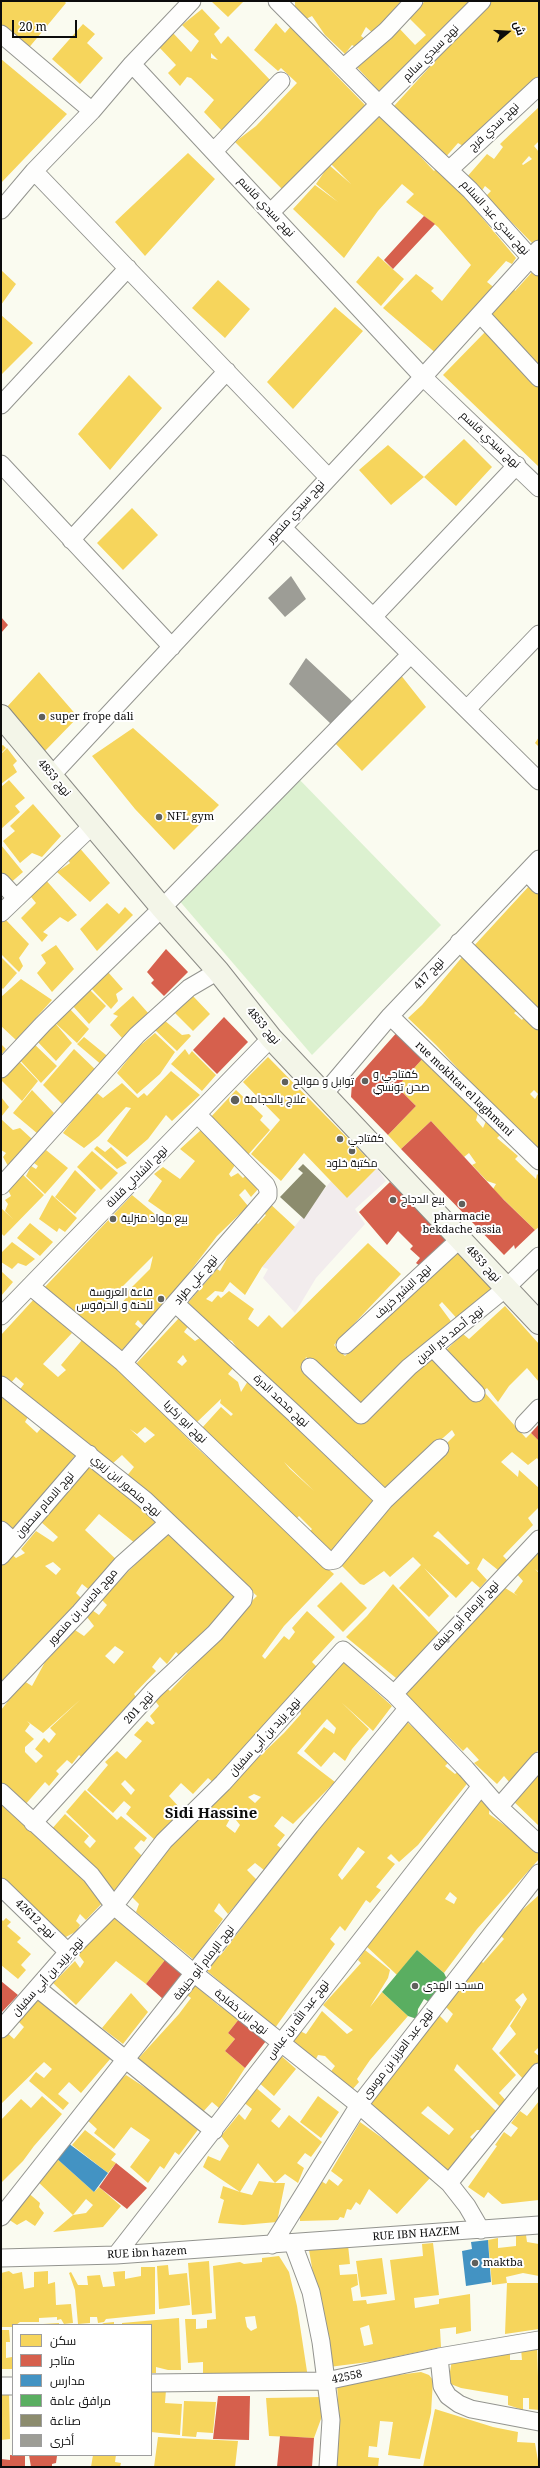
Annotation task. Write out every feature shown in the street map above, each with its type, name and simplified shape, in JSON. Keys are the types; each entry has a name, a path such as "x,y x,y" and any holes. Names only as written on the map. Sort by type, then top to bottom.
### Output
{"street":[{"path":"1,210 34,171 92,111 132,64 192,1"},
{"path":"344,67 386,31 414,1"},
{"name":"نهج سيدي سالم","path":"271,212 482,1"},
{"name":"نهج سدي عبد السلام","path":"282,3 379,104 450,169 536,258"},
{"path":"1,34 92,111"},
{"name":"نهج سيدي قاسم","path":"132,64 423,377 517,465 539,488"},
{"path":"214,151 281,81"},
{"name":"نهج سدي فرج","path":"450,169 539,86"},
{"path":"34,171 328,477"},
{"name":"نهج سيدي منصور","path":"52,775 283,528 328,477 423,377 480,314 536,258"},
{"path":"1,404 128,268"},
{"path":"480,314 539,378"},
{"path":"72,540 227,371"},
{"path":"1,464 172,647"},
{"path":"373,617 517,465"},
{"path":"283,528 539,781"},
{"path":"467,709 539,634"},
{"path":"1,1069 43,1024 162,908 410,655"},
{"name":"نهج 4853","path":"1,716 94,825 162,908 218,971 271,1038 539,1323"},
{"path":"1,913 94,825"},
{"name":"نهج 417","path":"324,1094 390,1016 539,859"},
{"path":"527,872 539,885"},
{"path":"1,882 16,898"},
{"path":"459,942 539,1021"},
{"path":"1,1186 136,1035 189,988 218,971"},
{"name":"rue mokhtar el laghmani","path":"390,1016 539,1161"},
{"name":"نهج الشادلي قلالة","path":"1,1316 198,1115 271,1038"},
{"name":"نهج علي طراد","path":"123,1363 176,1304 268,1196 266,1185 198,1115"},
{"name":"نهج البشير خريف","path":"345,1345 460,1239"},
{"name":"نهج أحمد خير الدين","path":"310,1367 361,1414 410,1367 506,1288 539,1256"},
{"name":"نهج ابو زكريا","path":"30,1286 123,1363 326,1559 335,1560 385,1500"},
{"name":"نهج محمد الدرة","path":"176,1304 385,1500"},
{"path":"433,1348 476,1393"},
{"name":"نهج منصور ابن زيري","path":"1,1385 145,1500 244,1594"},
{"path":"524,1424 539,1408"},
{"path":"385,1500 440,1448"},
{"name":"نهج الامام سحنون","path":"1,1556 7,1536 89,1454"},
{"name":"مهج باديس بن منصور","path":"1,1695 80,1612 122,1564 168,1523"},
{"name":"نهج الإمام أبو حنيفة","path":"394,1694 539,1539"},
{"name":"نهج 201","path":"34,1823 154,1690 215,1633 243,1600 244,1594"},
{"name":"نهج يزيد بن أبي سفيان","path":"1,2029 68,1952 114,1906 164,1841 223,1784 343,1650 394,1694 499,1807 539,1844"},
{"name":"نهج الإمام أبو حنيفة","path":"1,2217 195,1974 310,1826 407,1709"},
{"path":"499,1807 539,1761"},
{"name":"نهج عبد الله بن عباس","path":"116,2255 481,1786"},
{"name":"نهج ابن خفاجة","path":"1,1792 91,1875 114,1906 281,2044 359,2105 449,2183 467,2206 481,2230"},
{"name":"نهج عبد العزيز بن موسى","path":"272,2245 359,2105 539,1873"},
{"name":"نهج 42612","path":"1,1887 68,1952"},
{"path":"37,1988 214,2131"},
{"path":"449,2183 539,2072"},
{"name":"RUE IBN HAZEM","path":"293,2244 539,2226"},
{"path":"293,2244 312,2292 326,2381 331,2420 328,2467"},
{"name":"RUE ibn hazem","path":"1,2258 116,2255 293,2244"},
{"name":"42558","path":"152,2383 326,2381 439,2356 539,2340"},
{"path":"439,2356 442,2386 448,2396 459,2404 471,2409 539,2422"},
{"path":"1,2386 12,2386"}],"shaded area":[{"path":"377,1168 386,1181 355,1209 365,1224 316,1278 295,1313 263,1278 268,1269 262,1267 331,1181 347,1197"}],"green space":[{"path":"296,776 441,925 312,1055 177,898"}],"building: سكن":[{"path":"1,1 64,1 66,3 27,50 1,25"},
{"path":"211,1 244,1 228,17"},
{"path":"295,1 408,1 398,11 394,9 375,35 366,27 361,36 367,41 359,49 352,45 345,54 325,35 312,16 306,19 295,9"},
{"path":"425,1 472,1 408,68 379,91 355,65 398,27 415,45 426,35 409,18"},
{"path":"490,1 539,1 539,78 523,94 495,114 463,146 458,143 444,159 394,106"},
{"path":"202,9 220,28 214,34 221,44 228,36 272,82 223,132 204,112 214,100 191,78 187,77 180,86 168,73 176,65 158,46 173,33 191,52 199,41 182,25","holes":["211,53 218,60 211,58"]},
{"path":"276,23 285,33 291,26 321,55 330,69 367,107 282,189 235,142 256,126 297,83 281,68 278,71 254,50"},
{"path":"83,24 95,34 87,43 103,58 80,84 52,59"},
{"path":"1,59 67,114 1,183"},
{"path":"539,107 539,141 534,146 539,152 539,241 535,246 486,196 491,191 485,186 481,192 466,178 487,154 494,159 503,147 500,144","holes":["529,156 532,159 523,165 522,164"]},
{"path":"382,114 406,137 404,139 434,171 437,168 468,201 516,258 512,264 506,261 487,282 496,289 438,355 383,308 416,274 434,288 431,291 442,301 471,265 438,227 406,202 414,194 402,184 378,211 344,258 293,209 315,185 338,202 316,184 329,165 351,184 331,164"},
{"path":"188,153 215,179 145,256 115,222"},
{"path":"378,256 404,279 381,306 356,282"},
{"path":"1,270 16,284 1,305"},
{"path":"533,271 539,277 539,366 490,313 513,288 515,291"},
{"path":"218,280 250,309 225,338 192,308"},
{"path":"335,307 363,331 293,409 267,382"},
{"path":"1,315 33,343 1,375"},
{"path":"488,329 539,384 539,467 443,375"},
{"path":"129,375 162,408 110,470 78,434"},
{"path":"464,439 492,467 456,506 424,477"},
{"path":"388,445 424,477 391,505 359,470"},
{"path":"132,508 158,535 123,570 97,543"},
{"path":"39,672 78,717 44,752 6,708"},
{"path":"400,674 426,707 362,771 333,741"},
{"path":"133,728 219,805 174,850 135,809 92,756"},
{"path":"539,737 539,747 535,743"},
{"path":"3,745 6,748 1,753 1,746"},
{"path":"7,748 17,761 13,765 17,772 1,784 1,754"},
{"path":"9,780 25,798 15,806 20,812 1,829 1,787"},
{"path":"33,804 61,836 42,857 32,853 20,863 3,841 15,831 10,826"},
{"path":"1,845 23,872 8,885 1,877"},
{"path":"77,845 110,883 90,902 57,872 70,863 66,857"},
{"path":"44,878 77,915 68,922 60,917 43,932 48,935 42,942 21,918 36,903 27,892"},
{"path":"530,885 539,895 539,1013 472,948"},
{"path":"107,903 119,914 125,907 133,915 97,951 80,929"},
{"path":"5,919 29,944 19,958 23,966 19,972 1,954 1,923"},
{"path":"56,945 74,969 52,992 37,973 46,963 41,955"},
{"path":"463,956 519,1009 514,1013 522,1020 526,1014 539,1029 539,1156 436,1045 408,1018 422,1005","holes":["534,1090 538,1094 535,1099 530,1094"]},
{"path":"1,957 17,973 3,989 1,987"},
{"path":"107,971 123,989 116,994 118,1001 111,1009 89,986"},
{"path":"21,979 52,1000 16,1040 1,1026 1,997"},
{"path":"87,987 106,1006 89,1024 72,1005"},
{"path":"133,996 149,1014 123,1039 110,1025 118,1016 113,1014"},
{"path":"193,996 210,1014 193,1031 175,1013"},
{"path":"67,1006 89,1029 77,1043 52,1020"},
{"path":"164,1020 182,1035 189,1034 191,1036 177,1051 154,1029"},
{"path":"55,1023 72,1043 56,1061 36,1040"},
{"path":"155,1033 175,1052 160,1074 137,1094 117,1073 137,1048"},
{"path":"84,1037 111,1059 103,1066 77,1044"},
{"path":"31,1041 57,1066 41,1083 17,1057"},
{"path":"1,1044 6,1049 1,1055"},
{"path":"74,1049 98,1072 62,1104 43,1085"},
{"path":"185,1049 189,1055 192,1051 216,1075 202,1091 171,1064"},
{"path":"425,1056 479,1110 476,1120 483,1128 486,1121 500,1135 497,1138 518,1156 515,1159 536,1179 537,1174 539,1176 539,1227 535,1230 493,1189 496,1184 487,1181 472,1165 476,1163 469,1153 464,1157 431,1121 401,1149 388,1135 416,1106 397,1087"},
{"path":"268,1057 377,1168 347,1198 304,1153 281,1181 251,1154 280,1120 243,1082"},
{"path":"17,1059 38,1081 22,1101 1,1080 1,1075"},
{"path":"171,1071 200,1095 172,1121 166,1115 148,1139 127,1157 107,1141 131,1108 126,1107 99,1136 84,1148 63,1133 97,1093 103,1098 122,1083 138,1098 144,1093 147,1096"},
{"path":"32,1090 54,1113 38,1134 13,1113"},
{"path":"236,1090 263,1116 260,1120 270,1130 247,1156 209,1119"},
{"path":"1,1097 9,1107 1,1117"},
{"path":"1,1119 13,1130 20,1128 32,1139 8,1166 3,1157 6,1153 1,1150"},
{"path":"201,1130 237,1162 229,1174 231,1177 238,1173 243,1178 246,1175 259,1188 251,1197 245,1189 239,1195 248,1206 217,1236 160,1311 145,1327 138,1320 135,1324 141,1329 120,1352 43,1289 132,1195 162,1220 168,1215 148,1201 162,1181 154,1174 163,1167 180,1179 195,1161 180,1149","holes":["153,1256 150,1269 125,1294 127,1297 118,1307 111,1298"]},
{"path":"97,1146 105,1152 111,1147 127,1163 117,1169 94,1149"},
{"path":"46,1150 68,1168 45,1194 26,1176 31,1166 36,1169 38,1166 34,1163"},
{"path":"92,1151 118,1173 101,1190 77,1167"},
{"path":"75,1170 96,1190 75,1214 55,1197"},
{"path":"20,1172 44,1195 4,1236 1,1233 1,1208 13,1219 5,1211 8,1204 5,1200 11,1196 7,1188"},
{"path":"52,1195 77,1218 65,1232 59,1228 57,1232 39,1219"},
{"path":"267,1201 295,1227 262,1267 245,1295 230,1282 223,1292 215,1291 206,1299 212,1302 218,1295 221,1298 229,1291 254,1309 248,1319 258,1327 269,1315 282,1328 368,1243 401,1274 334,1345 345,1356 454,1249 493,1291 461,1323 442,1302 439,1305 453,1324 357,1409 306,1357 304,1363 362,1424 367,1422 370,1414 431,1356 476,1400 485,1393 526,1438 531,1433 539,1441 539,1461 537,1458 528,1465 512,1452 501,1462 518,1477 519,1470 539,1488 539,1507 528,1518 533,1525 503,1556 507,1560 498,1570 483,1558 477,1569 487,1580 480,1588 472,1581 456,1598 424,1568 449,1596 429,1617 399,1588 421,1565 413,1557 390,1577 384,1571 364,1585 360,1584 341,1565 396,1498 449,1448 446,1444 455,1435 452,1430 384,1490 349,1458 352,1455 336,1447 242,1355 232,1341 219,1335 187,1304 217,1269 220,1271 235,1244 254,1221 258,1224 266,1215 260,1210","holes":["438,1531 470,1563 467,1565 440,1540 433,1536"]},
{"path":"30,1223 53,1242 40,1256 17,1238"},
{"path":"12,1242 35,1259 26,1266 18,1263 12,1269 1,1262 1,1253"},
{"path":"1,1271 13,1282 1,1296"},
{"path":"35,1298 72,1333 43,1364 58,1377 66,1370 61,1365 82,1340 123,1373 196,1447 274,1517 301,1546 334,1574 284,1626 262,1656 265,1659 284,1636 289,1640 295,1632 292,1628 307,1611 335,1637 312,1662 318,1668 287,1700 260,1741 215,1784 208,1778 193,1794 181,1783 169,1796 179,1807 172,1815 178,1820 173,1827 169,1824 155,1840 126,1814 131,1807 124,1801 113,1813 87,1790 108,1765 105,1762 117,1751 126,1759 142,1741 134,1735 147,1721 152,1725 155,1723 150,1716 159,1706 153,1698 164,1686 170,1691 203,1656 202,1654 229,1623 257,1596 126,1477 134,1467 122,1455 111,1465 18,1392 24,1384 16,1377 9,1385 1,1377 1,1335","holes":["145,1427 155,1435 145,1443 130,1429 137,1434","125,1780 135,1790 131,1795 121,1784"]},
{"path":"505,1306 539,1344 539,1382 527,1368 509,1386 498,1402 487,1388 483,1391 444,1352 463,1334 469,1339"},
{"path":"179,1318 189,1325 184,1332 195,1341 203,1336 234,1367 228,1374 238,1382 241,1392 248,1381 375,1502 333,1559 307,1535 312,1529 299,1516 293,1522 201,1429 221,1407 231,1416 233,1414 220,1403 221,1399 195,1424 135,1365","holes":["183,1355 187,1361 182,1366 177,1362","284,1462 307,1484 314,1491 290,1469"]},
{"path":"1,1392 29,1415 25,1422 37,1433 43,1426 78,1452 15,1531 1,1522"},
{"path":"90,1463 124,1489 157,1522 136,1544 99,1514 85,1530 119,1562 92,1592 82,1584 76,1593 84,1601 22,1667 17,1664 1,1685 1,1565 10,1553 16,1558 25,1553 21,1549 36,1531 53,1542 58,1537 41,1522","holes":["53,1562 61,1569 56,1575 45,1566"]},
{"path":"168,1531 238,1595 227,1609 181,1657 176,1652 167,1664 160,1657 152,1667 156,1671 134,1694 136,1697 85,1760 79,1755 72,1764 67,1760 56,1771 59,1774 49,1786 45,1782 24,1806 1,1785 1,1710 24,1681 32,1686 45,1662 75,1630 84,1636 94,1626 87,1617 92,1610 99,1615 107,1605 101,1599","holes":["115,1646 124,1652 114,1664 105,1656","81,1699 50,1728 56,1734 49,1743 44,1738 35,1749 43,1756 36,1763 25,1752 25,1747 34,1739 25,1731 30,1724 27,1721 43,1733"]},
{"path":"539,1549 539,1572 535,1569 539,1573 539,1749 510,1783 504,1776 497,1784 474,1763 479,1760 467,1747 463,1751 404,1693 502,1586 518,1596 514,1593 523,1581 515,1572"},
{"path":"341,1582 367,1608 343,1632 317,1606"},
{"path":"393,1584 441,1635 396,1678 346,1637 367,1616"},
{"path":"341,1660 392,1706 373,1731 341,1702 369,1729 352,1749 345,1761 334,1752 321,1767 304,1751 324,1727 334,1734 336,1728 327,1719 297,1753 335,1782 293,1824 282,1816 274,1826 285,1835 277,1845 283,1850 264,1870 255,1863 247,1870 257,1880 228,1914 219,1903 214,1911 223,1919 194,1960 136,1912 139,1904 128,1893 158,1854 284,1733 301,1714 300,1710","holes":["254,1794 261,1797 255,1803 248,1797","232,1815 240,1825 235,1833 226,1826"]},
{"path":"406,1721 450,1761 445,1766 455,1774 459,1771 470,1780 418,1845 399,1862 391,1854 387,1858 395,1864 376,1887 381,1890 370,1903 366,1900 345,1931 340,1926 330,1939 335,1944 275,2028 206,1970 224,1951 299,1853","holes":["358,1847 365,1852 342,1880 338,1875"]},
{"path":"539,1769 539,1826 511,1799"},
{"path":"85,1790 117,1820 121,1816 147,1838 144,1842 141,1840 134,1848 143,1857 116,1893 50,1831 65,1814 89,1836 84,1842 90,1848 96,1841 66,1812"},
{"path":"479,1795 490,1805 489,1814 510,1829 514,1827 539,1854 539,1859 477,1929 444,1973 417,1950 397,1975 365,1945","holes":["450,1892 457,1898 454,1904 445,1899"]},
{"path":"1,1799 50,1845 47,1847 105,1900 86,1920 80,1914 76,1921 80,1925 77,1931 64,1938 1,1879"},
{"path":"539,1895 539,2047 534,2052 539,2056 539,2065 525,2081 499,2053 516,2034 510,2026 527,1999 523,1993 515,2000 521,2007 492,2049 516,2075 499,2093 509,2104 503,2110 457,2064 454,2070 497,2112 484,2130 477,2130 470,2137 474,2141 450,2177 366,2103 438,2014 447,2023 453,2014 443,2004 479,1958 483,1963 504,1939 500,1935 519,1913","holes":["428,2106 454,2129 449,2135 421,2113"]},
{"path":"114,1914 165,1960 146,1984 116,1961 76,2005 53,1983 75,1961 80,1968 84,1962 78,1954"},
{"path":"6,1918 11,1922 7,1926 21,1938 17,1942 31,1954 21,1965 26,1970 18,1979 1,1965 1,1919 3,1921"},
{"path":"365,1950 390,1970 388,1978 370,2007 382,1992 408,2016 370,2060 357,2079 359,2082 351,2091 329,2074 335,2066 325,2056 318,2055 314,2063 288,2042 298,2030 306,2034 322,2011 347,2034 353,2030 323,2005 361,1963 358,1960"},
{"path":"195,1985 218,2005 239,2019 228,2033 235,2039 225,2051 245,2068 219,2108 212,2102 202,2113 137,2060 179,2014 191,1998 187,1995"},
{"path":"36,1993 111,2058 81,2093 69,2082 58,2094 69,2103 63,2110 29,2081 36,2072 44,2078 52,2069 44,2062 1,2104 1,2033 4,2030 14,2039 24,2027 14,2017"},
{"path":"131,1993 148,2012 123,2044 102,2028"},
{"path":"278,2053 296,2069 274,2096 257,2081"},
{"path":"126,2075 173,2106 200,2127 179,2155 175,2152 164,2169 160,2166 148,2183 130,2167 150,2140 131,2127 114,2149 94,2133 97,2129 85,2118 101,2097"},
{"path":"254,2086 281,2109 271,2121 279,2128 289,2115 322,2142 311,2157 305,2153 297,2163 304,2168 298,2183 285,2174 275,2183 258,2163 240,2192 203,2167 208,2156 220,2161 229,2146 221,2136 239,2114 245,2120 252,2109 242,2101"},
{"path":"42,2096 62,2114 23,2161 1,2183 1,2120 21,2099 31,2108"},
{"path":"318,2096 339,2112 321,2138 300,2122"},
{"path":"539,2101 539,2200 502,2204 488,2192 484,2198 468,2187 497,2146 495,2145 504,2132 511,2137 518,2128 511,2123 520,2111 527,2116"},
{"path":"360,2122 396,2148 430,2178 397,2214 369,2189 360,2205 356,2202 351,2210 347,2209 344,2218 340,2217 338,2220 300,2221 300,2215 321,2181 326,2184 329,2179 338,2186 343,2180 331,2171"},
{"path":"85,2130 116,2154 111,2160 116,2163 108,2173 72,2145"},
{"path":"55,2157 94,2192 99,2187 121,2206 103,2227 53,2232 73,2215 36,2180","holes":["86,2199 93,2205 86,2213 73,2215"]},
{"path":"259,2181 285,2183 277,2222 243,2225 218,2223 224,2200 220,2198 223,2186 252,2195"},
{"path":"25,2190 40,2203 39,2207 44,2213 35,2226 26,2220 17,2225 5,2217"},
{"path":"526,2235 527,2242 539,2244 539,2276 523,2273 506,2277 507,2283 492,2285 488,2240 498,2238 498,2248 516,2246 516,2236"},
{"path":"433,2243 439,2295 414,2298 415,2308 439,2304 439,2299 470,2294 471,2331 456,2334 456,2327 440,2329 441,2347 376,2361 329,2367 309,2250 348,2245 350,2264 339,2265 340,2275 357,2274 358,2285 351,2288 353,2301 366,2300 367,2304 395,2300 390,2260 423,2256 422,2244","holes":["369,2325 373,2344 364,2346 360,2328"]},
{"path":"279,2256 289,2272 297,2306 308,2378 270,2378 269,2373 203,2373 203,2362 188,2363 185,2319 196,2319 196,2329 207,2328 207,2320 216,2319 213,2266 240,2262 244,2264 262,2262 262,2258","holes":["255,2316 257,2328 251,2331 247,2327 245,2317"]},
{"path":"382,2258 387,2294 361,2297 356,2261"},
{"path":"209,2261 212,2313 192,2315 188,2263"},
{"path":"168,2265 169,2275 187,2273 190,2305 159,2309 157,2266"},
{"path":"141,2267 155,2267 155,2314 106,2319 104,2322 98,2323 97,2317 90,2317 90,2323 78,2324 75,2290 69,2273 71,2272 78,2285 88,2285 87,2276 100,2275 103,2287 115,2286 113,2272 125,2271 125,2279 141,2276"},
{"path":"9,2271 13,2274 22,2272 24,2289 34,2287 34,2272 48,2271 48,2284 55,2282 56,2305 71,2304 73,2323 64,2324 61,2319 57,2320 57,2317 39,2318 39,2322 20,2322 17,2324 12,2324 12,2327 1,2327 1,2273"},
{"path":"507,2283 539,2283 539,2329 505,2334"},
{"path":"179,2318 181,2370 168,2370 156,2367 156,2373 152,2373 152,2324 122,2323"},
{"path":"114,2322 114,2324 102,2324"},
{"path":"1,2330 9,2330 10,2342 6,2342 6,2358 12,2357 12,2369 2,2369"},
{"path":"537,2344 539,2410 529,2409 529,2398 523,2398 523,2410 508,2405 508,2396 461,2388 448,2383 452,2360 510,2349 510,2360 522,2360 521,2349"},
{"path":"421,2372 429,2375 433,2380 431,2413 420,2459 388,2455 393,2422 380,2421 377,2447 369,2446 368,2457 379,2458 378,2467 330,2467 338,2402 337,2383"},
{"path":"152,2388 166,2390 165,2403 182,2404 180,2435 152,2432"},
{"path":"1,2393 9,2393 10,2439 1,2440"},
{"path":"321,2397 321,2419 314,2438 269,2436 266,2398"},
{"path":"184,2401 216,2402 213,2433 197,2432 196,2437 182,2436"},
{"path":"435,2409 493,2427 518,2432 517,2442 535,2443 539,2467 423,2467"},
{"path":"158,2437 238,2441 235,2467 154,2467"},
{"path":"93,2456 116,2456 115,2462 121,2463 120,2467 91,2467"}],"building: متاجر":[{"path":"424,216 435,224 393,269 384,260"},
{"path":"1,617 8,625 1,633"},
{"path":"166,949 188,972 164,996 151,983 154,980 147,972"},
{"path":"224,1017 248,1042 217,1074 193,1050"},
{"path":"399,1030 425,1056 397,1087 416,1106 388,1135 351,1097 352,1083"},
{"path":"431,1121 504,1200 535,1230 515,1249 514,1245 504,1255 401,1149"},
{"path":"390,1182 451,1244 425,1270 416,1263 420,1258 410,1249 413,1246 398,1231 387,1245 359,1212"},
{"path":"539,1424 539,1441 531,1433"},
{"path":"165,1960 183,1974 163,1999 146,1984"},
{"path":"1,1981 18,1995 1,2013"},
{"path":"239,2019 266,2041 245,2068 225,2051 235,2039 228,2033"},
{"path":"116,2163 147,2188 127,2209 99,2187"},
{"path":"218,2396 250,2396 249,2440 213,2439"},
{"path":"280,2436 314,2438 312,2467 277,2467"},
{"path":"10,2455 25,2456 25,2467 1,2467 1,2459 10,2460"},
{"path":"29,2456 57,2456 56,2463 52,2464 52,2467 31,2467"}],"building: مدارس":[{"path":"68,2143 108,2173 94,2192 55,2157"},
{"path":"488,2240 491,2282 466,2286 462,2251 472,2249 471,2242"}],"building: مرافق عامة":[{"name":"مسجد الهدى","path":"417,1950 444,1973 447,1979 431,2003 424,1999 418,2009 417,2019 408,2016 382,1992"}],"building: صناعة":[{"path":"303,1164 326,1186 304,1219 280,1197 303,1173 298,1169"}],"building: أخرى":[{"path":"291,576 306,599 285,617 268,598"},
{"path":"306,658 352,701 331,724 289,684"}],"place":[{"name":"super frope dali","path":"42,717"},
{"name":"NFL gym","path":"159,817"},
{"name":"كفتاجي و صحن تونسي","path":"365,1081"},
{"name":"توابل و موالح","path":"285,1082"},
{"name":"علاج بالحجامة","path":"235,1100"},
{"name":"كفتاجي","path":"340,1139"},
{"name":"مكتبة خلود","path":"352,1151"},
{"name":"بيع الدجاج","path":"393,1200"},
{"name":"pharmacie bekdache assia","path":"462,1204"},
{"name":"بيع مواد منزلية","path":"113,1219"},
{"name":"قاعة العروسة للحنة و الحرقوس","path":"161,1299"},
{"name":"مسجد الهدى","path":"415,1986"},
{"name":"maktba","path":"475,2263"}],"district":[{"name":"Sidi Hassine","path":"211,1814"}]}
